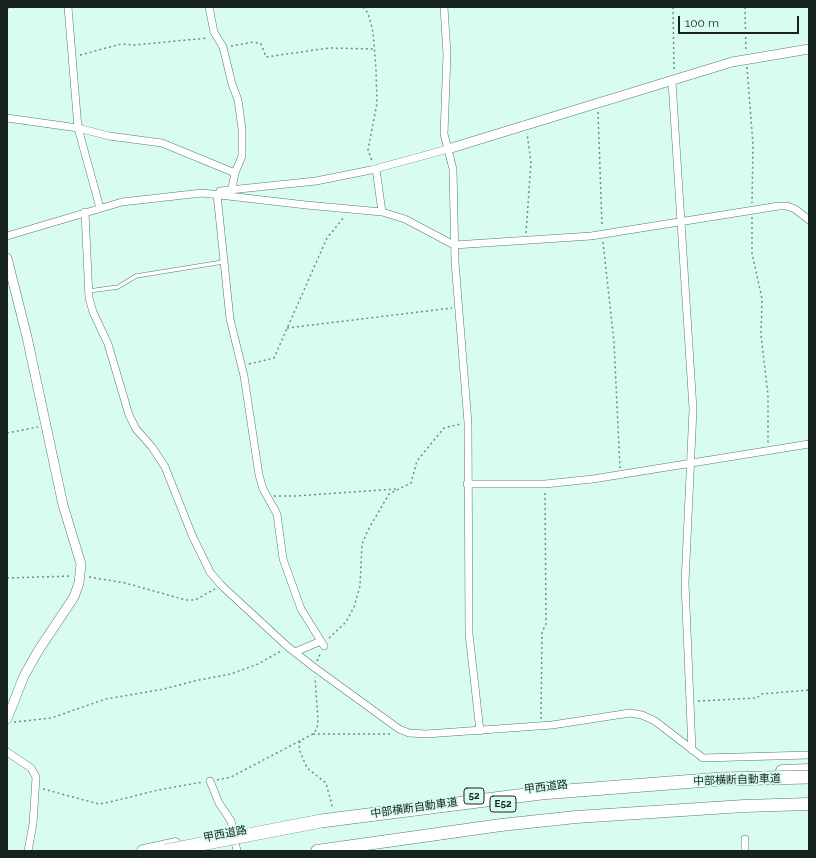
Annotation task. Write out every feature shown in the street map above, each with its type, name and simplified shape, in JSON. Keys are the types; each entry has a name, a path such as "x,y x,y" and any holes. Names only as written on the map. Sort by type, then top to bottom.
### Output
{"highway":[{"name":"甲西道路","path":"143,851 234,832 334,814 573,784 702,774 809,770"},
{"name":"中部横断自動車道","path":"165,851 321,821 533,794 721,779 809,777"},
{"name":"中部横断自動車道","path":"199,851 322,828 542,799 706,787 809,783"},
{"path":"317,851 345,849 501,825 576,817 736,806 809,804"}],"street":[{"path":"68,7 78,128 100,208"},
{"path":"209,7 216,35 223,47 232,84 238,100 242,129 242,156 234,173 231,192"},
{"path":"444,7 447,54 444,134 452,170 454,244 468,424 467,484 469,634 480,731"},
{"path":"202,193 217,194 316,181 376,169 746,60 809,49"},
{"path":"673,82 693,409 686,583 692,750"},
{"path":"7,118 78,128 109,136 162,143 234,173"},
{"path":"376,169 382,212"},
{"path":"7,236 122,202 158,197 231,192 350,210 382,212 405,219 454,244 602,234 752,210 787,206 796,209 809,220"},
{"path":"217,194 230,319 242,366 259,475 263,489 277,514 283,559 301,609 322,644 295,652"},
{"path":"85,212 89,290 93,312 108,344 129,415 136,429 152,447 165,467 192,535 210,572 221,585 288,647 315,668 399,730 409,733 426,734 480,731 630,713 642,715 655,721 703,758 809,755"},
{"path":"7,258 27,338 63,505 81,564 80,576 74,597 38,651 24,676 7,719"},
{"path":"467,484 545,484 593,479 768,449 809,444"},
{"path":"7,752 31,768 36,777 33,824 28,851"},
{"path":"210,781 219,803 231,821 237,851"},
{"path":"744,839 745,851"}],"lane":[{"path":"89,290 118,287 136,276 223,262"}],"path":[{"path":"7,8 16,7"},
{"path":"363,7 368,13 373,32 377,103 368,150 376,169"},
{"path":"673,7 673,82"},
{"path":"745,7 746,60 753,145 752,253 762,299 761,335 768,395 768,449"},
{"path":"72,58 121,44 134,45 210,38 216,35"},
{"path":"223,47 254,42 261,44 266,57 329,48 374,49"},
{"path":"598,104 602,234 614,342 621,473"},
{"path":"525,239 531,162 526,126"},
{"path":"242,366 274,358 327,238 350,210"},
{"path":"287,328 460,307"},
{"path":"36,787 99,804 110,802 158,790 231,777 313,734 317,729 318,720 315,668 322,644 346,622 354,608 360,586 362,544 368,530 389,494 398,488 411,483 417,461 444,428 468,424"},
{"path":"7,433 46,425"},
{"path":"540,725 542,632 546,624 545,484"},
{"path":"268,496 296,496 398,488"},
{"path":"7,578 80,576 125,583 186,600 195,600 221,585"},
{"path":"7,723 51,718 106,699 151,692 198,680 231,674 258,664 288,647"},
{"path":"690,701 757,698 761,694 809,690"},
{"path":"313,734 409,733"},
{"path":"300,741 299,750 307,768 326,783 330,793 334,814"}]}
